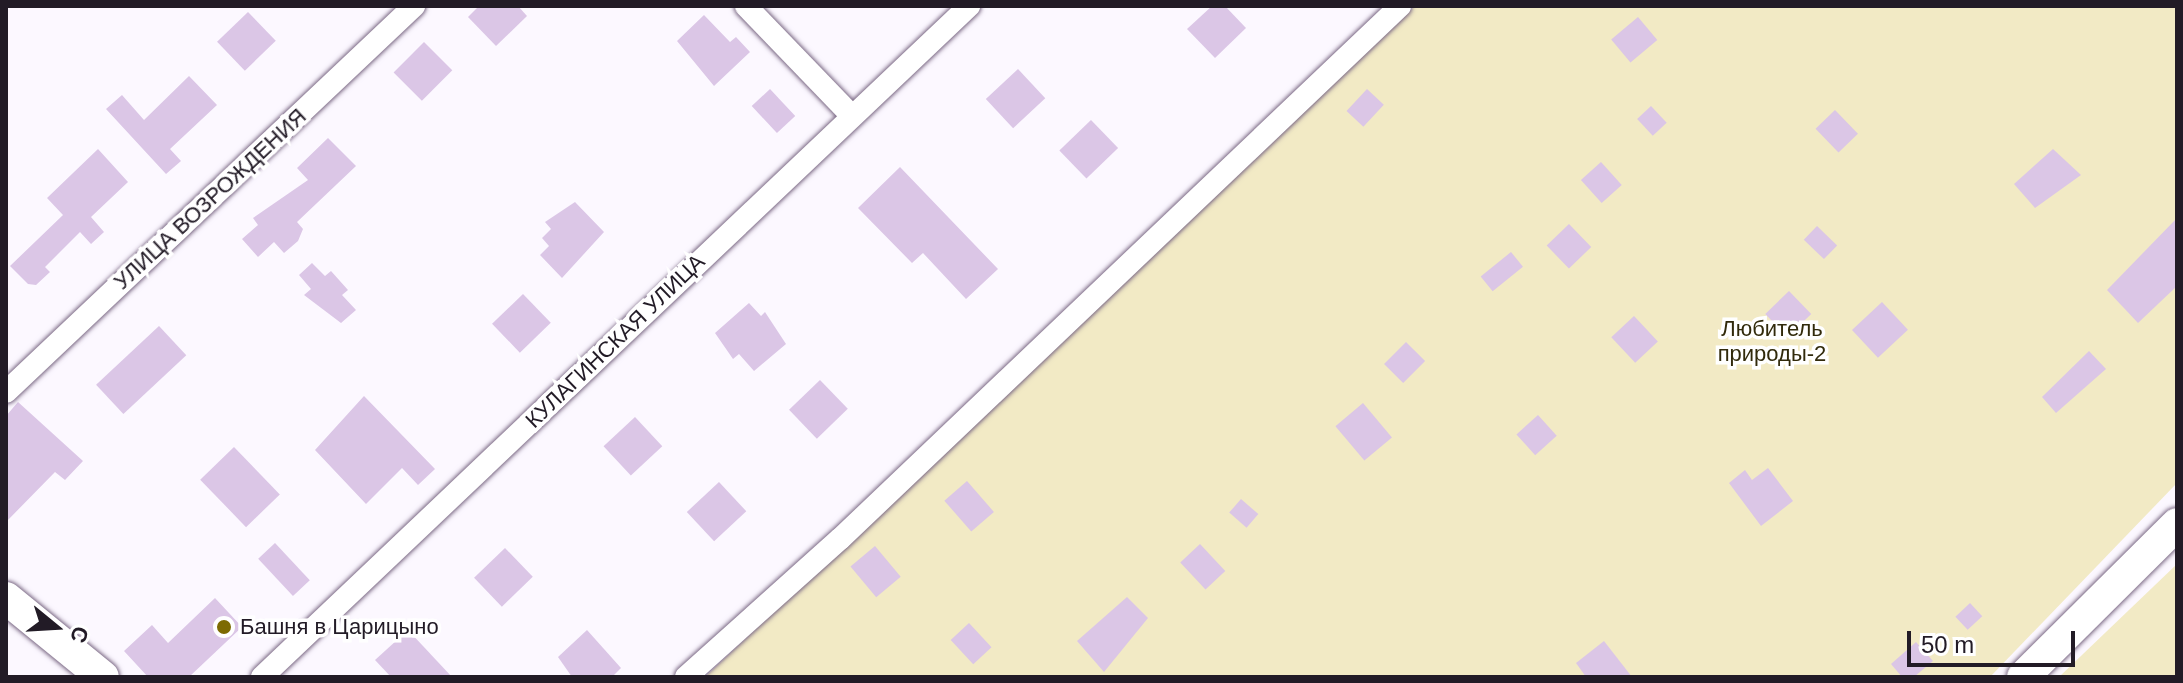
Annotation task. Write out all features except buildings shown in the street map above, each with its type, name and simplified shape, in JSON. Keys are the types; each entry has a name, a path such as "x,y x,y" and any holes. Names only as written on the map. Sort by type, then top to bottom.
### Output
{"street":[{"name":"УЛИЦА ВОЗРОЖДЕНИЯ","path":"6,392 414,6"},
{"path":"746,6 851,115"},
{"name":"КУЛАГИНСКАЯ УЛИЦА","path":"262,677 969,6"},
{"path":"686,677 840,539 1400,6"},
{"path":"2023,677 2177,524"},
{"path":"6,598 103,677"}],"green space":[{"name":"Любитель природы-2","path":"1415,6 2177,6 2177,483 1990,677 705,677"},
{"path":"2177,564 2177,677 2059,677"}],"place":[{"name":"Башня в Царицыно","path":"224,627"}]}
